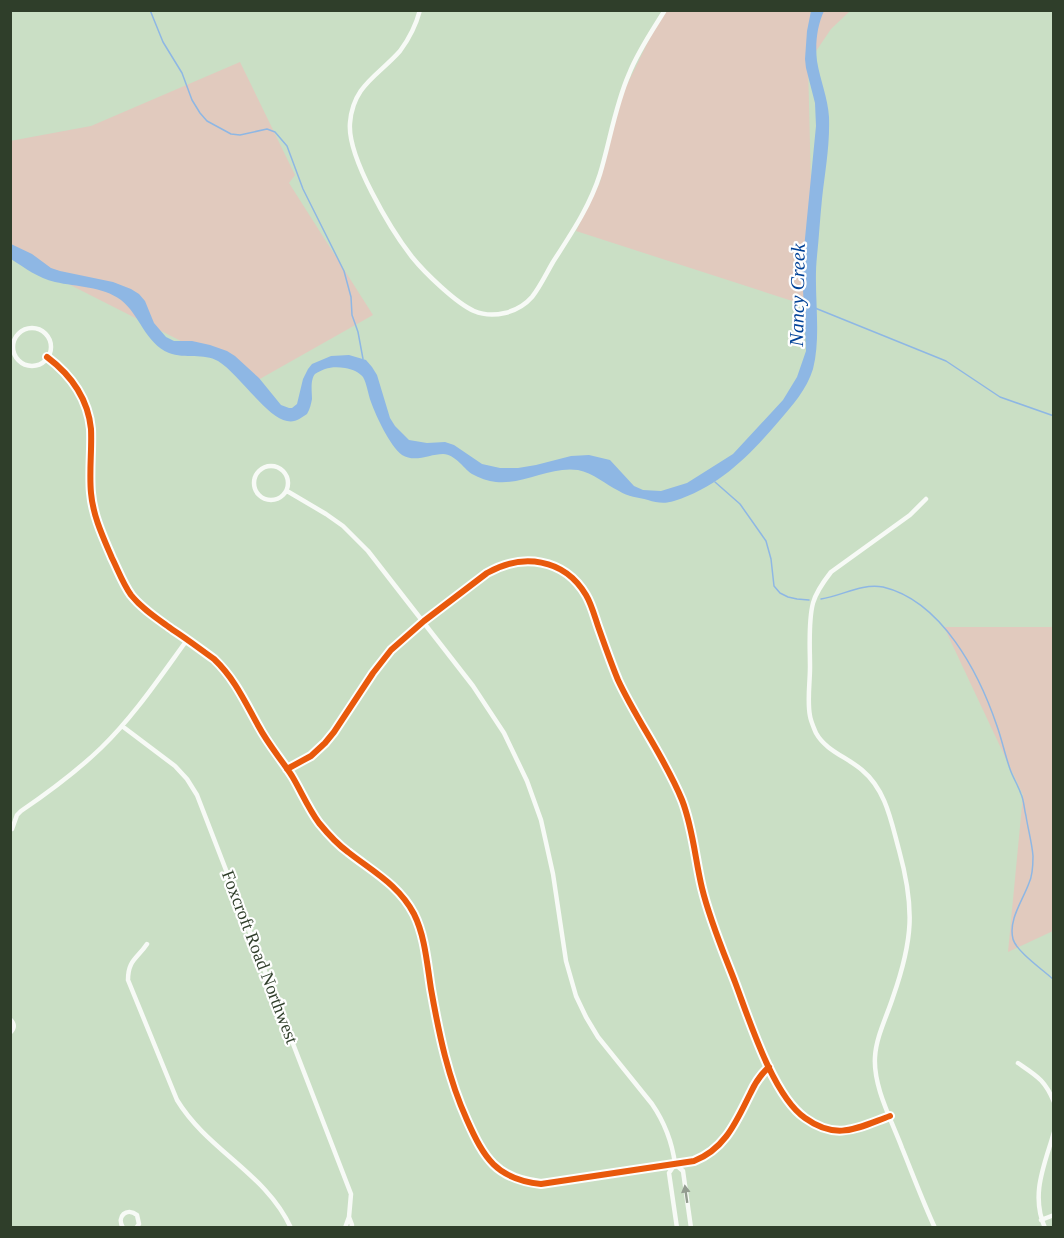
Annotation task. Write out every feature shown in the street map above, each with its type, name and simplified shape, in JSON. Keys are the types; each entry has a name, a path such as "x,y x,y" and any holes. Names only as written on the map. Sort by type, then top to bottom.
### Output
{"street":[{"path":"420,10 414,28 400,51 369,80 359,93 351,113 351,144 354,155 378,203 414,259 437,283 466,307 481,314 490,315 508,313 533,296 591,199 630,72 665,10"},
{"path":"34,329 40,331 49,339 50,351 47,357 38,365 32,366 20,362 14,352 14,340 23,331 34,329"},
{"path":"47,357 61,367 72,380 86,407 91,430 90,484 93,507 100,530 131,594 143,607 214,659 231,677 264,737 287,769 311,812 347,852 392,884 404,897 413,912 422,937 440,1038 450,1076 477,1143 490,1162 513,1178 541,1184 694,1161 704,1157 721,1144 756,1080 769,1066"},
{"path":"264,467 282,469 288,479 287,491 280,498 264,499 256,491 254,481 264,467"},
{"path":"287,491 326,514 358,540 379,563 486,704 504,733 535,800 547,840 566,961 576,996 598,1037 660,1116 670,1138 675,1164 683,1171 691,1227"},
{"path":"926,499 912,514 831,572 816,595 811,614 809,707 812,724 824,744 863,770 880,790 908,887 910,920 907,952 875,1057 877,1082 935,1227"},
{"path":"287,769 310,756 325,743 382,659 400,641 487,573 511,562 531,561 550,565 567,574 581,588 590,603 619,680 682,800 691,828 709,915 769,1066 782,1091 804,1118 834,1131 844,1131 890,1116"},
{"path":"12,829 21,811 79,769 122,726 187,640"},
{"name":"Foxcroft Road Northwest","path":"122,726 175,766 188,779 197,795 351,1194 349,1217 345,1227"},
{"path":"147,944 131,963 128,980 177,1100 197,1128 262,1185 291,1227"},
{"path":"10,1019 14,1028 10,1033"},
{"path":"1018,1063 1045,1084 1053,1102"},
{"path":"1045,1227 1038,1207 1039,1184 1053,1132"},
{"path":"675,1164 669,1173 677,1227"},
{"path":"123,1227 121,1217 128,1211 137,1215 139,1224 136,1227"},
{"path":"1041,1220 1053,1215"},
{"name":"Foxcroft Road Northwest","path":"349,1217 351,1227"}],"shaded area":[{"path":"663,11 850,11 831,29 808,63 814,308 576,231 600,182 617,105"},
{"path":"240,62 295,175 289,183 373,315 258,380 15,257 10,243 10,141 91,126"},
{"path":"944,627 1053,627 1053,931 1008,952 1023,795"}],"water":[{"path":"811,11 824,11 818,29 816,55 829,117 816,270 817,341 813,369 794,403 744,458 705,488 674,501 658,502 629,496 578,470 568,469 517,481 496,482 472,474 448,455 438,454 412,458 402,455 393,445 373,408 363,377 348,368 330,368 315,374 312,383 312,399 307,414 295,421 287,421 271,412 218,361 207,357 175,355 154,343 128,306 114,295 98,289 49,280 11,259 11,244 32,254 51,268 113,282 131,289 145,301 154,323 166,337 174,341 192,341 227,351 259,378 281,405 289,408 297,404 303,379 312,364 331,356 349,355 366,360 372,367 377,375 390,418 409,440 427,443 445,442 454,445 482,464 500,468 518,468 571,456 589,455 610,460 634,486 643,490 661,491 687,483 733,454 783,400 797,377 806,351 802,269 816,126 815,103 805,59"}],"waterway":[{"path":"150,10 163,42 182,73 192,100 207,121 231,134 240,135 267,129 275,132 287,146 303,189 344,271 362,360"},
{"name":"Nancy Creek","path":"815,308 946,361 1000,397 1054,416"},
{"path":"715,482 740,504 766,541 774,586 788,597 809,600"},
{"path":"821,599 859,588 875,586 904,595 923,607 940,623 969,662 989,705 1010,769 1022,796 1032,846 1032,873 1014,917 1013,939 1024,955 1054,980"}],"cycle path":[{"path":"47,357 71,380 86,408 91,429 92,502 105,542 128,591 145,609 214,659 239,691 319,823 340,846 393,887 414,914 423,941 437,1023 454,1088 479,1145 493,1164 502,1172 513,1177 541,1184 694,1161 705,1156 722,1142 740,1115 756,1083 769,1067"},
{"path":"287,769 311,756 325,743 391,650 424,621 487,573 500,567 528,561 554,567 566,573 586,595 618,680 668,769 682,800 702,888 713,924 772,1075 793,1107 805,1118 827,1129 837,1131 857,1128 890,1116"}]}
